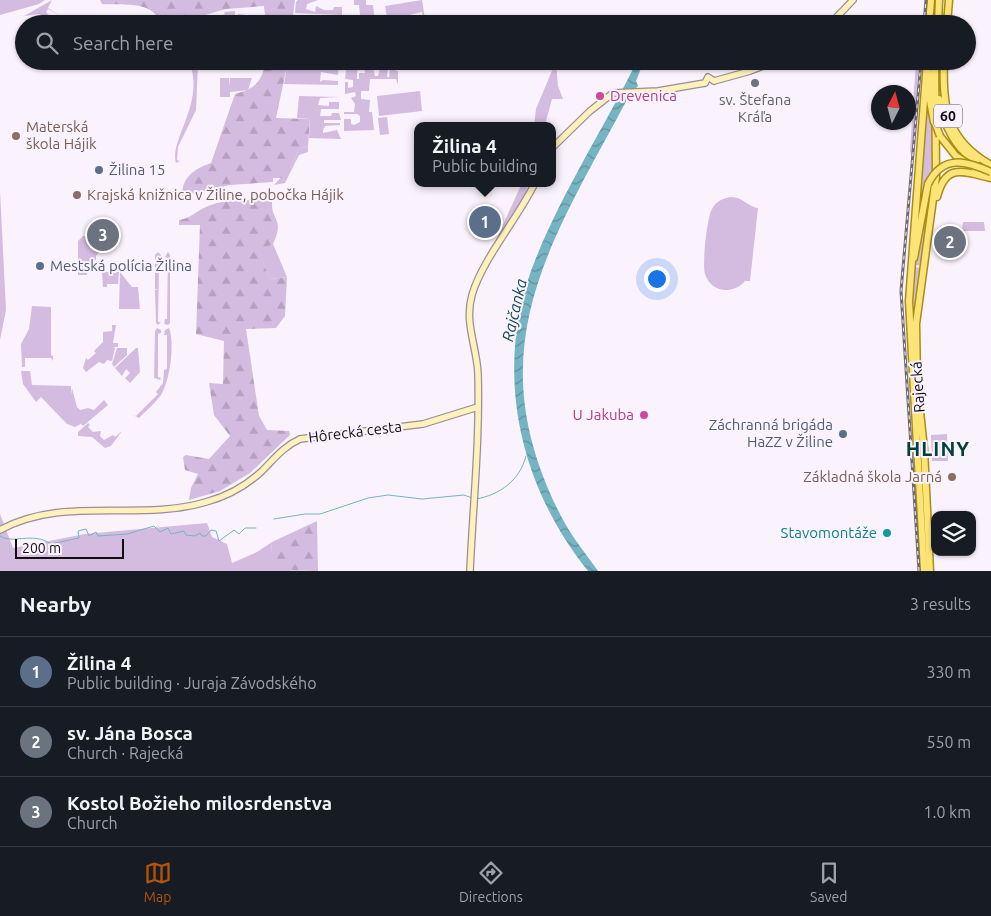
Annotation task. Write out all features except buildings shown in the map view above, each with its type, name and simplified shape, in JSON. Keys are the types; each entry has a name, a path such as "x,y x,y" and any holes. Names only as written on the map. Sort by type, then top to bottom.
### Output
{"main road":[{"path":"931,0 931,15"},
{"path":"937,15 938,0"},
{"path":"943,15 944,0"},
{"path":"948,15 949,0"},
{"path":"910,266 926,70"},
{"path":"926,78 928,70"},
{"name":"60","path":"931,70 930,101 934,123 940,136 950,150 963,162 991,178"},
{"path":"933,204 937,164 937,70"},
{"path":"938,70 940,104 948,128 964,151 974,158 982,159"},
{"name":"60","path":"944,70 944,100 949,120 964,144 991,165"},
{"path":"936,102 938,76"},
{"path":"910,266 915,256 928,184 939,169 953,162 968,163 991,172"},
{"path":"933,204 942,180 951,173 968,173 991,178"},
{"name":"Rajecká","path":"930,571 924,449 916,351 916,324 933,204"},
{"name":"Rajecká","path":"910,266 910,334 924,571"}],"street":[{"path":"834,15 848,0"},
{"path":"839,15 853,0"},
{"path":"556,143 598,103 618,92 658,91 705,83 708,77 714,81 753,70"},
{"path":"470,571 478,407 478,368 469,321 472,294 483,271 533,187"},
{"name":"Hôrecká cesta","path":"0,530 13,523 60,512 160,510 191,506 218,499 239,489 251,481 283,449 300,439 430,422 478,407"}],"green space":[{"path":"0,0 45,0 39,4 0,15"},
{"path":"52,0 48,8 59,15 48,9 46,12 49,15 26,15"},
{"path":"100,0 295,0 293,15 265,15 264,6 226,9 205,15 156,15 145,7 136,5 102,4"},
{"path":"298,0 318,0 307,4 306,9 315,12 316,6 324,10 342,7 342,15 295,13"},
{"path":"354,0 366,0 366,5 373,5 374,15 360,15 359,5 354,5"},
{"path":"422,0 424,15 422,12 409,15 386,15 385,6"},
{"path":"235,11 235,15 222,15 225,14 224,12"},
{"path":"191,70 198,70 196,110 178,147 177,160 180,161 176,163 177,144 190,108 194,82"},
{"path":"263,70 286,70 276,118 310,119 308,146 299,149 291,167 283,178 273,178 273,182 230,185 182,196 184,184 190,175 199,168 211,163 235,94 253,86"},
{"path":"286,70 338,70 338,75 321,72 320,82 323,80 338,81 338,85 284,84"},
{"path":"346,70 359,70 357,71 357,79 359,79 359,73 365,73 364,70 374,70 375,76 378,76 380,70 388,70 387,76 389,78 390,70 398,71 398,85 396,79 370,79 369,91 361,91 361,99 370,100 369,112 372,112 374,130 344,131 344,119 351,119 351,124 354,125 360,122 360,116 357,114 344,114 344,112 354,112 355,104 351,98 356,96 355,92 345,94 345,82 348,82 348,88 353,87 353,80 345,79"},
{"path":"552,70 557,70 558,86 563,99 552,99 547,122 534,122 536,109"},
{"path":"915,70 918,70 916,102"},
{"path":"220,78 229,78 230,86 230,78 252,78 248,90 230,92 230,97 220,97"},
{"path":"420,91 422,111 379,116 377,96"},
{"path":"927,95 934,130 935,169 925,185 916,240"},
{"path":"299,96 339,97 320,98 318,105 329,106 329,102 339,102 339,109 321,109 320,116 331,116 332,113 339,113 341,120 324,120 324,123 340,123 340,125 325,126 323,133 337,130 341,139 309,138 310,119 297,118"},
{"path":"387,117 389,134 380,135 378,118"},
{"path":"911,130 914,130 912,157 910,151"},
{"path":"308,146 308,152 299,155 285,183 274,185 291,167 299,149"},
{"path":"934,178 922,266 915,265 929,187"},
{"path":"520,187 528,187 525,195 492,249"},
{"path":"0,191 6,310 0,340"},
{"path":"735,197 758,208 750,281 745,281 729,290 723,290 712,285 708,280 705,274 704,261 708,221 712,209 720,200"},
{"path":"263,200 272,202 278,229 273,244 258,250 270,279 287,277 285,316 276,328 246,329 259,416 267,430 289,431 290,435 250,473 220,491 189,500 191,488 198,474 185,470 183,457 186,455 209,459 230,436 214,415 209,383 223,384 224,341 196,334 200,225 179,225 179,220 217,203"},
{"path":"963,222 984,222 985,231 962,231"},
{"path":"83,236 88,236 90,243 100,251 94,261 94,270 88,270 87,275 78,275 78,241"},
{"path":"273,244 287,277 270,279 257,249"},
{"path":"158,252 161,255 162,264 159,264 158,322 161,322 158,325 156,323 155,290 158,289 155,289 155,255"},
{"path":"168,252 170,255 170,323 168,325 164,324 165,319 167,319 168,258 165,257"},
{"path":"915,267 921,268 912,340"},
{"path":"102,272 119,272 118,284 107,284 107,287 103,287"},
{"path":"120,272 132,287 138,287 140,309 119,309"},
{"path":"32,306 51,307 51,355 53,356 53,361 51,358 25,358 25,367 22,367 21,344 29,329"},
{"path":"112,325 116,325 113,343 118,343 118,347 113,347 115,348 112,361 107,360 104,364 99,362 86,372 83,368 86,358 88,360 96,353 94,351 103,342 103,332 112,331"},
{"path":"157,328 161,330 161,333 158,334 158,377 161,378 160,380 154,378 155,331"},
{"path":"169,328 172,343 167,381 161,395 139,418 133,415 136,416 158,394 156,392 163,383 164,370 167,369 167,335 164,335 165,330"},
{"path":"117,348 127,348 127,355 114,367 112,364"},
{"path":"138,348 140,372 130,383 125,378 130,373 126,369 122,376 115,368"},
{"path":"21,371 30,371 32,385 71,386 71,395 72,388 77,407 80,410 88,408 94,410 104,400 108,405 83,426 81,424 75,427 67,424 41,397 36,402 23,384"},
{"path":"88,423 90,425 88,427 93,432 101,431 100,436 104,440 113,435 115,437 122,431 111,446 105,448 92,437 78,436 78,432"},
{"path":"947,434 948,461 932,461 931,435"},
{"path":"0,514 13,548 85,534 207,523 212,537 227,544 232,563 257,552 272,542 271,553 291,571 0,571"},
{"path":"317,521 318,571 276,570 271,553 272,542"}],"water":[{"path":"632,70 640,70 636,81 638,86 629,96 600,150 573,201 550,251 533,300 524,350 525,402 537,457 562,518 598,571 588,571 564,537 544,500 529,462 519,422 514,381 516,340 523,299 536,258 571,183"}],"waterway":[{"path":"476,499 493,494 508,485 519,472 526,456"},
{"path":"274,519 305,514 320,514 368,498 388,495 422,499 464,495 472,498"},
{"path":"0,536 11,539 30,538 44,540 51,544 79,538 78,531 86,529 89,536 96,532 98,536 127,534 154,526 160,532 168,528 171,534 184,531 186,535 195,536 200,533 202,536 206,536 211,530 216,531 219,541 234,530 239,534 245,528 256,528"}],"railway":[{"path":"925,15 926,0"},
{"path":"919,571 901,291 920,70"}],"place":[{"name":"sv. Štefana Kráľa","path":"755,83"},
{"name":"Drevenica","path":"600,96"},
{"name":"Materská škola Hájik","path":"16,136"},
{"name":"Žilina 15","path":"99,170"},
{"name":"Krajská knižnica v Žiline, pobočka Hájik","path":"77,195"},
{"name":"Žilina 4","path":"485,222"},
{"name":"Kostol Božieho milosrdenstva","path":"103,235"},
{"name":"sv. Jána Bosca","path":"950,242"},
{"name":"Mestská polícia Žilina","path":"40,266"},
{"name":"U Jakuba","path":"644,415"},
{"name":"Záchranná brigáda HaZZ v Žiline","path":"843,434"},
{"name":"Základná škola Jarná","path":"952,477"},
{"name":"Stavomontáže","path":"887,533"}],"district":[{"name":"HLINY","path":"938,449"}],"water label":[{"name":"Rajčanka","path":"514,310"}]}
